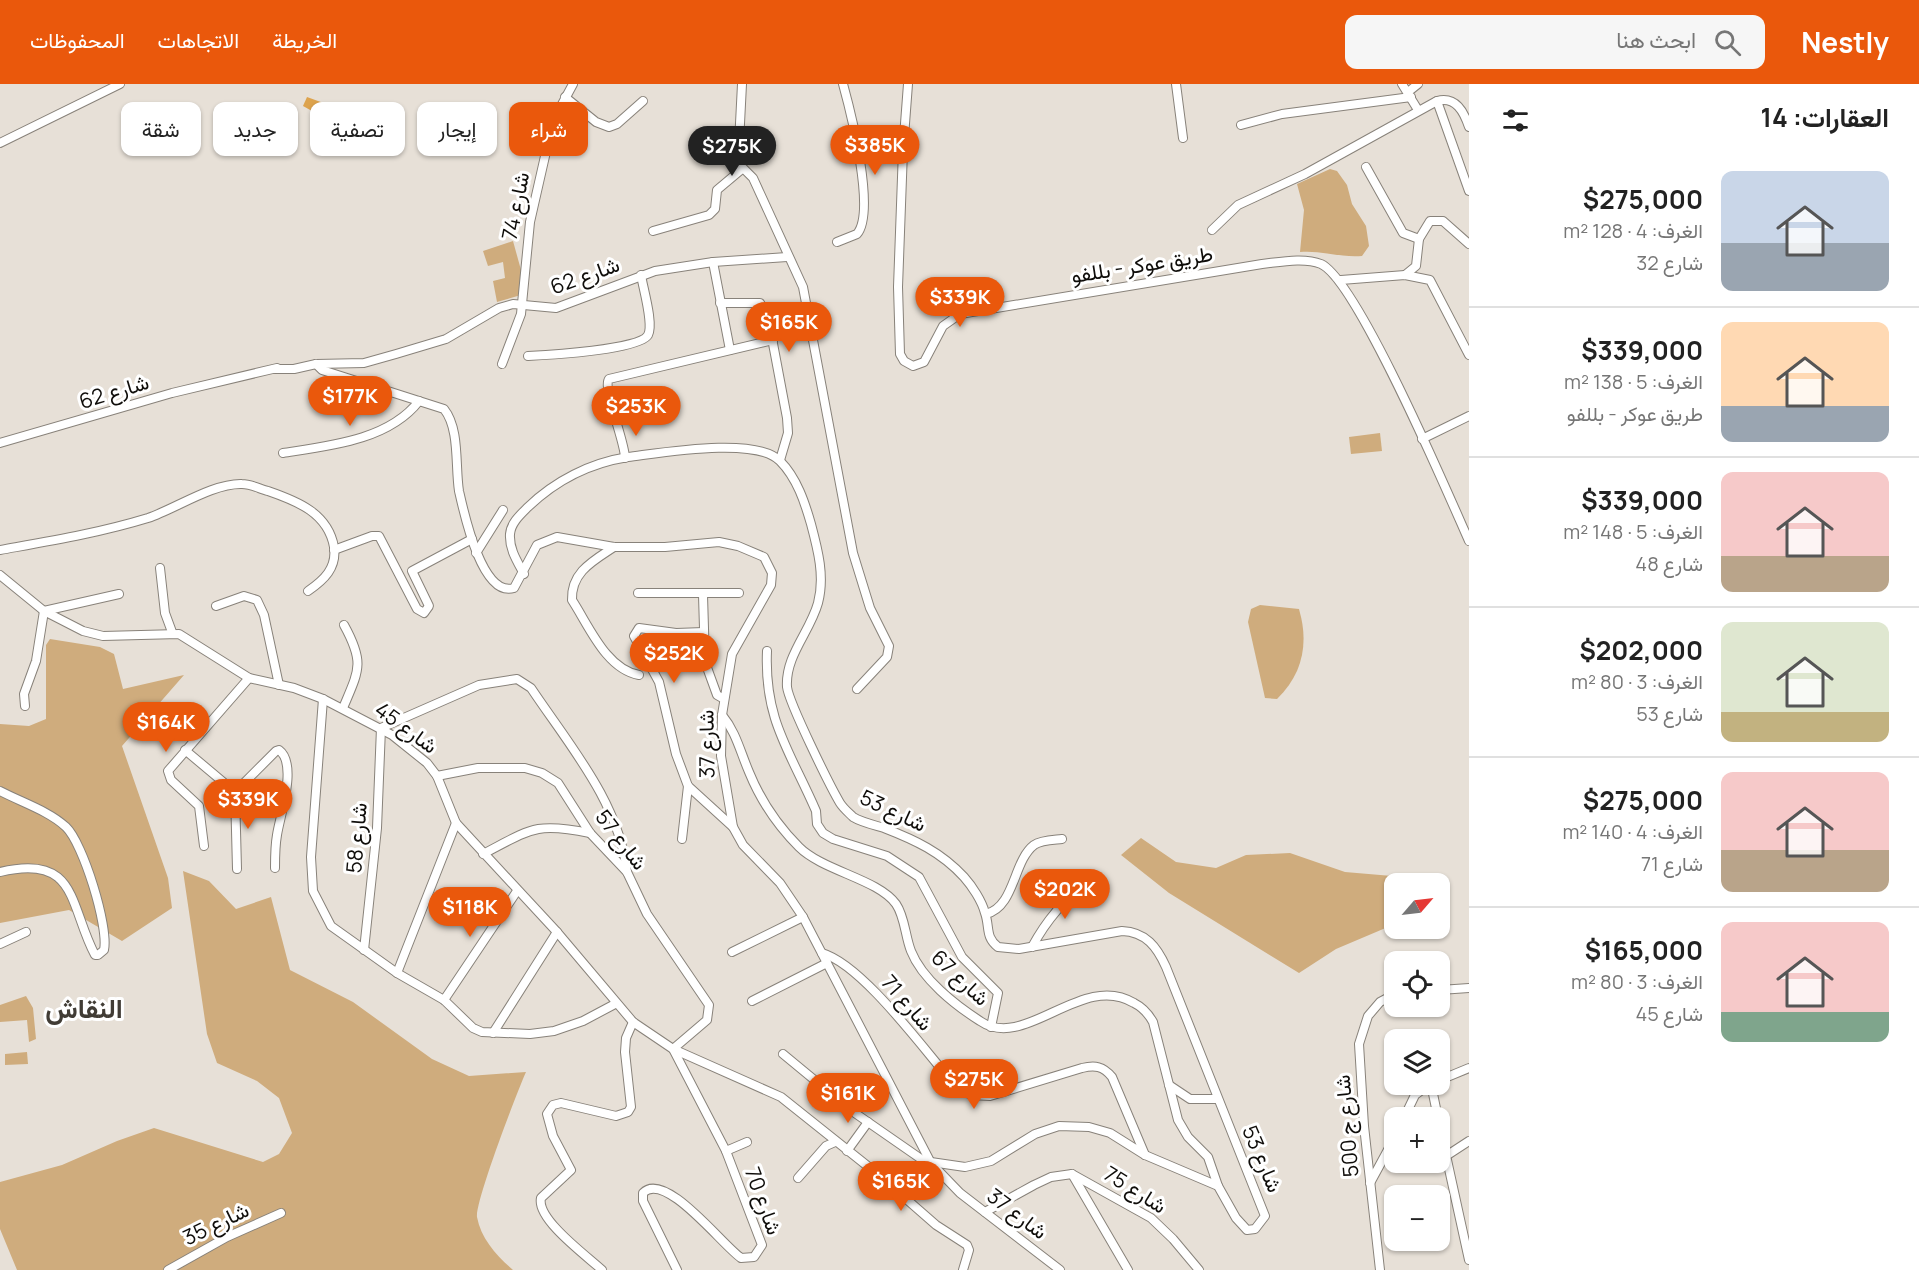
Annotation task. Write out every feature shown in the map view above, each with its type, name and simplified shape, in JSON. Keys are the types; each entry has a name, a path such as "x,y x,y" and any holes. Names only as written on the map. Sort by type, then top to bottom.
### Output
{"street":[{"path":"0,143 120,84"},
{"name":"شارع 74","path":"502,364 522,305 530,222 553,121 573,84"},
{"path":"742,84 737,154 742,169 753,178 787,257 803,287 856,568 870,608 889,646 887,657 857,689"},
{"path":"837,242 857,234 863,221 857,141 843,84"},
{"name":"طريق عوكر - بللفو","path":"902,84 900,115 904,140"},
{"name":"طريق عوكر - بللفو","path":"908,84 898,287 902,358 911,365 926,360 943,326 960,314 1282,262 1302,261 1321,264 1341,280 1364,319 1469,541"},
{"path":"1176,84 1183,138"},
{"path":"1241,125 1282,114 1407,91 1418,84"},
{"path":"1407,91 1418,110"},
{"path":"565,97 596,122 609,127 617,124 643,101"},
{"path":"1212,230 1238,206 1305,174 1437,101 1446,99 1456,103 1469,127"},
{"path":"1437,101 1469,191"},
{"path":"1366,167 1403,233 1419,239"},
{"path":"653,231 709,215 716,207 717,190 742,169"},
{"path":"1405,275 1416,267 1419,239 1427,223 1438,220 1469,244"},
{"name":"شارع 62","path":"0,443 172,393 274,369 316,364 364,363 446,339 499,308 522,305 556,308 641,275 713,262 787,257"},
{"path":"713,262 730,350"},
{"path":"528,356 599,349 644,340 649,334 650,320 641,275"},
{"path":"1341,280 1405,275 1433,282 1469,355"},
{"path":"316,364 322,370 436,405 449,415 459,491 476,553 485,571 498,586 506,589 514,588 524,574 511,544 512,527 546,490 566,478 594,466 625,458 717,447 749,449 768,453 780,460 788,433 774,340 763,305 755,302 720,303"},
{"path":"625,458 625,444 607,389 607,380 615,376 774,340"},
{"path":"284,453 337,444 357,438 406,417 419,401"},
{"path":"1422,439 1469,416"},
{"name":"شارع 53","path":"780,460 801,492 815,539 821,582 811,623 789,667 787,687 794,707 841,805 854,817 920,842 944,858 964,877 986,915 989,937 998,947 1009,950 1122,931 1136,933 1148,939 1158,950 1166,968 1217,1099 1264,1210 1261,1224 1251,1230 1242,1227 1218,1186"},
{"path":"0,550 100,533 152,517 227,486 244,484 304,505 328,530 334,550 331,571 308,591"},
{"path":"476,553 503,510"},
{"path":"334,550 379,536 417,609 424,613 429,606 412,571 472,539"},
{"name":"شارع 37","path":"524,574 537,544 547,538 565,538 614,546 665,547 719,542 738,546 764,557 772,573 771,585 732,654 722,715 721,756 733,827 743,845 780,883 803,917 931,1163 948,1183 1060,1270"},
{"path":"614,546 588,564 576,578 572,588 572,600 616,665 628,673 639,675"},
{"path":"160,568 165,613 172,632"},
{"name":"شارع 45","path":"0,575 44,611 72,627 104,636 172,632 186,636 249,678 323,699 381,728 417,754 437,776 456,823 557,932 615,1004 633,1022 673,1049 781,1097 880,1176 936,1225 967,1245 969,1250 963,1270"},
{"path":"638,593 703,595 739,593"},
{"path":"25,706 24,694 36,661 44,611 119,594"},
{"path":"703,595 708,674 717,695 724,699"},
{"path":"216,606 244,596 257,600 264,615 279,685"},
{"path":"343,708 359,668 359,658 344,625"},
{"path":"682,839 688,786 676,754 659,682 633,636 639,628 646,627 676,633 704,632"},
{"path":"767,651 766,676 770,708 779,735 816,811 817,824 823,833 833,839 887,856 920,877 962,957 998,993 991,1026"},
{"path":"204,846 199,806 167,775 185,750 249,678"},
{"path":"381,728 479,686 509,679 525,682 608,807 619,828 627,872"},
{"path":"323,699 312,810 313,891 331,926 397,973 444,1000 473,1028 493,1033 530,1034 554,1031 583,1021 615,1004"},
{"name":"شارع 67","path":"722,715 732,727 748,771 779,826 801,849 826,866 891,898 899,909 910,946 919,966 960,1005 991,1026 1006,1029 1103,994 1119,996 1136,1004 1149,1015 1178,1120 1188,1137 1210,1161 1218,1186"},
{"name":"شارع 58","path":"364,950 377,828 381,728"},
{"path":"185,750 235,792"},
{"path":"237,869 235,792 279,750 286,756 287,777 277,836 275,868"},
{"name":"شارع 57","path":"437,776 478,768 506,767 542,773 558,783 590,833 627,872 647,914 709,1005 707,1020 673,1049"},
{"path":"688,786 733,827"},
{"path":"0,791 60,823 72,835 95,894 102,924 104,950 95,955 71,893 53,872 31,868 0,872"},
{"path":"397,973 456,823"},
{"path":"483,854 530,830 547,826 590,833"},
{"path":"986,915 1002,903 1032,847 1043,841 1062,839"},
{"path":"1032,947 1046,923 1067,898 1087,883"},
{"path":"444,1000 518,891"},
{"path":"732,952 803,917"},
{"path":"0,944 26,932"},
{"path":"493,1033 557,932"},
{"name":"شارع 71","path":"822,953 836,957 861,979 954,1084 970,1095 990,1096 1082,1068 1093,1066 1103,1068 1112,1077 1144,1155"},
{"path":"752,1001 827,963"},
{"path":"1450,989 1469,988"},
{"name":"شارع ج 500","path":"1380,1270 1360,1071 1361,1032 1372,1010 1384,1001"},
{"path":"602,1270 562,1234 542,1210 540,1202 543,1195 565,1179 571,1170 553,1136 547,1114 553,1105 561,1103 616,1116 628,1112 631,1107 626,1045 633,1022"},
{"name":"شارع 70","path":"673,1049 726,1151 761,1236 762,1250 754,1257 741,1258 672,1194 658,1187 648,1188 642,1195 643,1201 677,1270"},
{"path":"783,1054 912,1155 931,1163 965,1167 991,1161 1035,1134 1066,1125 1089,1127 1110,1133 1144,1155 1218,1186"},
{"path":"1450,1076 1469,1068"},
{"path":"1168,1085 1190,1099 1217,1099"},
{"path":"847,1151 868,1122"},
{"path":"1450,1153 1469,1141"},
{"path":"726,1151 747,1142"},
{"path":"798,1178 826,1146 835,1142"},
{"path":"1370,1184 1384,1158"},
{"path":"1450,1173 1469,1260"},
{"name":"شارع 75","path":"985,1212 1052,1177 1072,1174 1151,1218 1199,1270"},
{"name":"شارع 75","path":"1072,1174 1128,1270"},
{"name":"شارع 35","path":"168,1270 227,1237 281,1212"}],"shaded area":[{"path":"307,97 321,102 310,102 310,110 303,106"},
{"path":"1330,169 1337,171 1347,185 1352,204 1366,226 1369,246 1362,256 1300,252 1304,210 1297,184"},
{"path":"513,241 521,270 521,295 497,302 493,281 505,278 503,262 488,266 483,251"},
{"path":"1380,433 1382,451 1351,454 1349,437"},
{"path":"1260,605 1299,609 1302,622 1302,657 1293,679 1277,699 1265,698 1248,622 1251,609"},
{"path":"50,639 100,647 114,654 123,689 184,675 122,746 168,878 172,908 122,941 69,910 0,923 0,724 29,726 46,719 46,645"},
{"path":"1141,838 1176,862 1216,868 1246,855 1290,853 1345,872 1384,875 1384,929 1336,949 1299,973 1169,893 1121,855"},
{"path":"183,871 209,881 236,909 271,897 290,970 353,1002 432,1059 469,1076 526,1072 489,1170 477,1217 490,1247 513,1270 17,1270 0,1229 0,1182 62,1165 154,1128 263,1162 279,1154 292,1133 279,1098 257,1081 217,1063 207,1034"},
{"path":"26,996 33,1008 36,1039 29,1042 27,1020 0,1022 0,1005"},
{"path":"27,1052 28,1064 5,1065 5,1054"}],"district":[{"name":"النقاش","path":"84,1009"}]}
